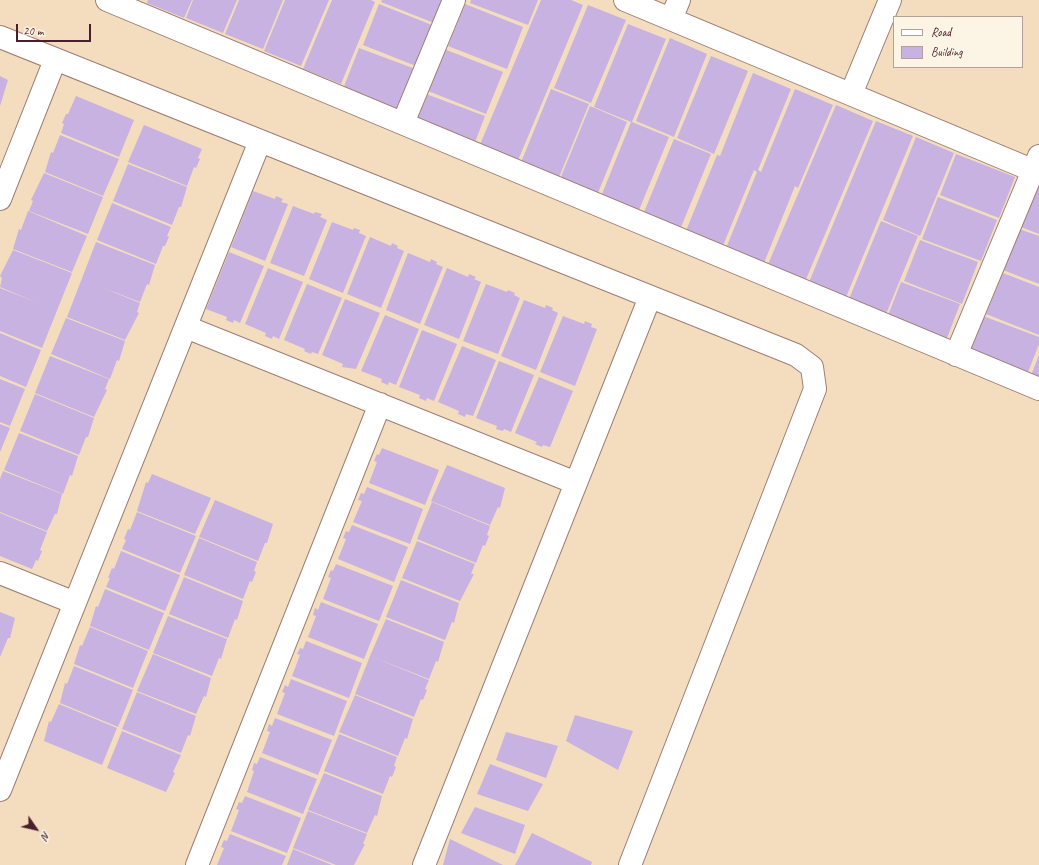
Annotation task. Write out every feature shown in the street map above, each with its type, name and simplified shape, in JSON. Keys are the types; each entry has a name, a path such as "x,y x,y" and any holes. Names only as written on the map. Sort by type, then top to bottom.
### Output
{"street":[{"path":"107,0 1039,389"},
{"path":"403,123 454,0"},
{"path":"625,0 675,10 851,94 1037,167 956,355"},
{"path":"851,94 890,0"},
{"path":"0,38 796,355 812,367 815,389 630,865"},
{"path":"0,199 55,60"},
{"path":"0,790 260,141"},
{"path":"424,865 650,297"},
{"path":"186,327 576,483"},
{"path":"197,865 380,404"},
{"path":"0,573 75,603"}],"building":[{"path":"148,0 192,0 184,18 147,3"},
{"path":"193,0 237,0 223,33 186,18"},
{"path":"239,0 283,0 263,49 225,34"},
{"path":"285,0 329,0 301,66 264,51"},
{"path":"332,0 371,0 375,2 341,84 303,69"},
{"path":"382,0 449,0 439,25 381,2"},
{"path":"471,0 538,0 528,25 470,3"},
{"path":"541,0 571,0 583,5 514,170 476,154"},
{"path":"379,4 437,27 421,68 363,45"},
{"path":"465,4 523,27 507,69 448,46"},
{"path":"588,5 626,20 591,103 554,88"},
{"path":"628,24 666,39 632,122 669,137 635,220 598,204 631,122 594,107"},
{"path":"670,38 707,54 674,137 636,121"},
{"path":"359,48 418,70 401,112 343,89"},
{"path":"444,49 503,72 486,114 428,91"},
{"path":"711,56 748,71 714,154 677,138"},
{"path":"753,73 791,89 758,170 761,172 795,89 833,105 798,188 795,186 762,268 724,253 757,172 754,170 720,253 683,238 717,155 720,156"},
{"path":"0,76 8,80 0,106"},
{"path":"551,89 589,104 555,187 517,172"},
{"path":"426,94 485,116 469,158 410,135"},
{"path":"76,96 134,120 119,157 61,133 64,124 62,123"},
{"path":"836,105 873,121 804,284 766,269"},
{"path":"590,106 627,122 593,205 556,189"},
{"path":"876,121 913,136 844,302 807,287"},
{"path":"144,125 202,149 198,158 200,159 196,168 194,167 187,186 128,162"},
{"path":"60,135 119,159 103,196 45,172 51,152 53,153"},
{"path":"916,137 954,153 920,236 883,220"},
{"path":"674,139 711,154 677,237 640,222"},
{"path":"956,154 1015,177 999,218 940,195"},
{"path":"128,164 187,187 181,207 179,207 172,225 113,201"},
{"path":"44,173 103,197 88,234 29,211 33,201 31,200"},
{"path":"1037,185 1039,186 1039,234 1021,227"},
{"path":"253,191 275,199 276,196 283,199 281,202 288,204 265,261 231,247"},
{"path":"938,197 997,220 981,261 922,239"},
{"path":"112,203 171,227 167,236 169,237 165,246 163,246 156,264 97,240"},
{"path":"293,206 314,214 315,212 322,214 320,217 327,220 304,276 270,263"},
{"path":"28,211 87,236 72,272 13,249 19,229 21,230"},
{"path":"881,221 918,236 884,319 847,304"},
{"path":"332,222 353,230 354,228 360,230 359,233 366,236 343,293 309,279"},
{"path":"1019,229 1039,236 1039,284 1003,270"},
{"path":"370,237 391,246 392,243 398,246 397,248 404,251 381,308 347,294"},
{"path":"920,240 978,262 962,304 904,281"},
{"path":"96,242 155,265 149,285 147,284 140,302 101,287 140,303 137,312 139,313 125,340 67,317"},
{"path":"13,250 72,273 42,348 0,331 0,288 38,303 0,287 2,278 0,276"},
{"path":"229,252 264,266 240,323 234,320 233,323 226,320 227,317 206,309"},
{"path":"408,253 430,262 431,259 437,262 436,264 443,267 420,324 386,310"},
{"path":"268,268 303,282 279,339 273,336 272,339 265,336 266,333 245,324"},
{"path":"447,268 468,277 469,274 476,277 474,279 481,282 459,339 424,325"},
{"path":"1003,273 1039,287 1039,335 986,314"},
{"path":"901,282 960,304 944,346 885,323"},
{"path":"307,284 342,298 318,354 312,352 311,354 304,351 305,349 284,340"},
{"path":"486,284 507,292 508,290 515,293 514,295 520,298 498,354 463,341"},
{"path":"345,299 380,313 356,369 342,367 343,364 322,355"},
{"path":"524,300 545,308 546,305 553,308 552,310 558,313 536,370 501,356"},
{"path":"385,315 419,329 396,385 389,382 388,385 381,382 382,379 361,371"},
{"path":"563,316 584,324 585,321 592,324 591,327 597,329 575,386 540,372"},
{"path":"983,316 1039,337 1039,344 1025,380 967,357"},
{"path":"66,318 125,341 119,361 117,360 110,379 51,354"},
{"path":"422,330 457,344 434,401 427,398 426,401 419,398 420,395 399,387"},
{"path":"0,333 41,350 26,387 0,376"},
{"path":"462,346 496,360 473,416 466,414 465,417 458,414 459,411 438,402"},
{"path":"1039,355 1039,382 1030,378"},
{"path":"50,356 109,379 105,389 107,390 94,417 35,393"},
{"path":"499,361 534,375 511,432 504,429 503,431 496,429 497,426 476,418"},
{"path":"539,377 573,391 550,447 543,445 542,447 535,444 537,442 515,433"},
{"path":"0,379 25,389 10,426 0,422"},
{"path":"35,394 94,418 88,437 86,437 79,455 20,431"},
{"path":"0,424 10,428 0,452"},
{"path":"19,433 78,456 72,476 70,475 63,494 4,470"},
{"path":"382,448 439,470 425,505 369,483 377,462 374,461"},
{"path":"447,465 505,488 500,508 498,507 490,525 431,501"},
{"path":"3,471 62,494 57,514 55,514 47,531 0,512 0,479"},
{"path":"152,474 211,498 195,534 137,511 146,482 148,483"},
{"path":"367,487 423,509 410,544 353,522 362,501 358,500 361,493 364,494"},
{"path":"215,500 273,524 267,543 265,543 258,561 199,537"},
{"path":"432,502 490,526 487,535 489,536 485,546 483,545 476,563 417,539"},
{"path":"137,512 196,536 180,573 122,549 126,540 124,539 128,529 130,530"},
{"path":"0,513 47,532 40,550 42,551 38,561 36,560 32,569 0,556"},
{"path":"352,525 408,547 394,582 338,559 346,539 343,538 346,531 349,532"},
{"path":"199,538 257,562 254,571 256,572 252,582 250,581 243,599 184,575"},
{"path":"417,541 475,564 471,574 474,574 460,601 402,578"},
{"path":"121,551 180,575 165,611 106,587 112,568 114,569"},
{"path":"336,564 393,586 379,621 323,599 331,578 328,577"},
{"path":"184,577 243,601 237,620 235,619 228,638 169,614"},
{"path":"401,580 459,603 454,623 452,622 445,640 386,617"},
{"path":"105,589 164,613 149,650 90,626 96,606 98,607"},
{"path":"321,602 378,624 364,659 308,637 316,616 313,615 315,608 318,610"},
{"path":"0,612 15,618 10,638 8,638 0,657"},
{"path":"168,616 227,639 221,659 219,658 212,676 153,653"},
{"path":"386,619 444,642 438,662 436,661 429,679 370,656"},
{"path":"90,627 148,651 133,688 74,664 80,645 82,646"},
{"path":"306,641 362,663 349,698 292,676 300,655 297,654 300,648 303,649"},
{"path":"153,654 211,678 206,697 204,696 196,714 137,691"},
{"path":"370,656 429,680 425,689 427,690 423,700 421,699 414,717 355,694"},
{"path":"74,666 133,690 118,727 60,703 65,683 67,684"},
{"path":"291,679 347,701 334,736 277,714 285,693 282,692 285,685 288,687"},
{"path":"137,692 196,716 190,736 188,735 181,753 122,729"},
{"path":"355,695 413,719 407,739 405,738 398,756 339,732"},
{"path":"59,704 117,728 102,765 44,741 49,721 51,722"},
{"path":"575,715 633,731 618,770 566,741"},
{"path":"275,718 332,740 318,775 262,753 270,732 267,731 269,724 272,726"},
{"path":"122,731 181,755 173,772 175,773 166,792 107,768"},
{"path":"506,732 558,746 546,778 496,760"},
{"path":"339,734 397,757 394,766 396,767 392,777 390,776 383,794 324,771"},
{"path":"260,757 317,779 303,814 247,792 254,771 252,770 254,763 257,764"},
{"path":"490,764 543,784 528,811 477,794"},
{"path":"324,773 382,796 377,816 375,815 367,833 308,810"},
{"path":"245,796 301,818 287,853 231,831 239,810 236,809 239,802 242,803"},
{"path":"475,807 525,825 515,854 461,833"},
{"path":"308,811 367,834 363,844 365,844 354,865 336,865 293,848"},
{"path":"532,833 592,862 591,865 515,865"},
{"path":"230,834 286,856 282,865 217,865 224,848 221,847 224,840 227,841"},
{"path":"450,839 503,865 443,865"},
{"path":"293,849 332,865 287,865"}]}
